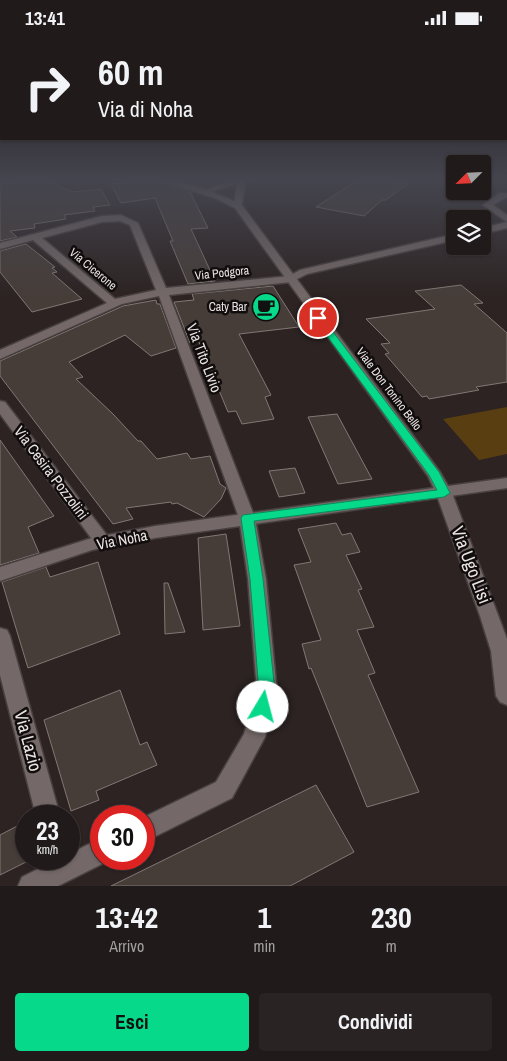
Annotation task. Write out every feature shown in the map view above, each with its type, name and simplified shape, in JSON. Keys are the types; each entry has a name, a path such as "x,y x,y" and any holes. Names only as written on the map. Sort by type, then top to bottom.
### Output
{"street":[{"name":"Via Tito Livio","path":"34,236 102,219 121,218 134,223 163,293 247,518 257,579 267,692 254,737 224,790 155,824"},
{"name":"Viale Don Tonino Bello","path":"247,218 435,475 444,493"},
{"path":"491,229 507,225"},
{"path":"0,246 34,236"},
{"name":"Via Cicerone","path":"34,236 112,302"},
{"name":"Via Podgora","path":"0,355 105,308 112,302 163,293 291,279 304,272 446,239"},
{"name":"Via Cesira Pozzolini","path":"2,412 103,542"},
{"name":"Via Noha","path":"0,574 103,542 247,518 444,493 507,483"},
{"name":"Via Ugo Lisi","path":"444,493 498,642 507,695"},
{"name":"Via Lazio","path":"0,636 45,805"},
{"path":"31,886 54,870"}],"shaded area":[{"path":"507,407 507,454 479,460 443,419"}],"building":[{"path":"0,218 66,219 34,224 35,228 10,231 17,237 0,241"},
{"path":"163,218 203,218 208,228 191,229 215,281 188,284 170,241 173,241"},
{"path":"26,244 55,267 52,268 57,272 52,273 82,299 32,312 0,272 0,251"},
{"path":"461,285 483,303 474,304 507,333 507,382 476,387 479,390 429,399 427,396 422,397 385,354 389,353 381,344 390,343 366,319 435,309 415,291"},
{"path":"273,286 299,327 239,334 271,395 265,397 274,419 242,424 236,411 228,412 198,340 190,343 174,302 194,300 192,294"},
{"path":"156,300 157,304 160,304 176,348 151,356 125,335 69,362 83,377 76,379 138,441 141,441 157,459 187,453 191,459 210,456 220,484 226,488 221,499 204,517 177,503 172,504 171,502 126,508 133,519 113,524 0,376 0,361 123,306"},
{"path":"337,414 372,479 338,484 308,417"},
{"path":"0,440 54,516 28,527 39,553 0,565"},
{"path":"295,468 305,493 279,497 269,471"},
{"path":"336,523 342,535 351,533 360,552 346,555 362,589 358,590 374,627 357,630 375,673 368,675 419,792 367,807 311,668 309,669 302,644 321,640 294,565 311,562 298,529"},
{"path":"226,534 240,626 203,630 198,538"},
{"path":"98,562 120,634 28,668 2,582 46,567 50,577"},
{"path":"164,583 168,583 185,632 165,634"},
{"path":"120,690 140,745 147,742 157,765 96,791 99,800 80,807 80,805 69,805 44,720"},
{"path":"316,785 354,852 290,886 111,886 143,870 155,870 155,864"},
{"path":"15,827 15,868 0,875 0,835"}],"place":[{"name":"Caty Bar","path":"266,307"}],"route":[{"path":"263,707 267,692 257,579 247,518 444,493 435,475 318,318"}]}
